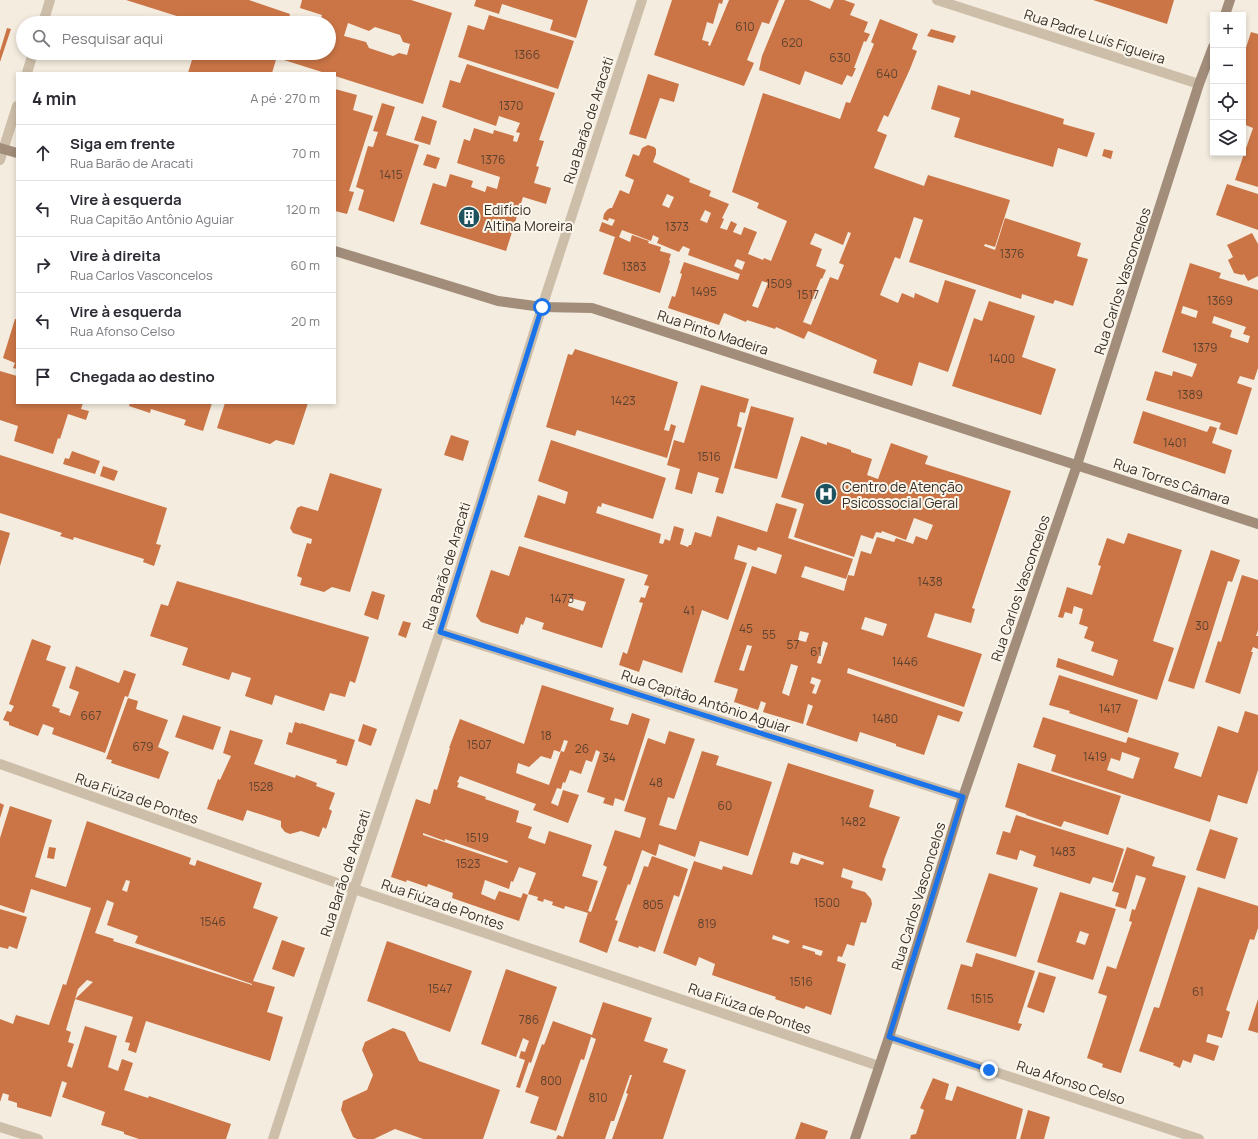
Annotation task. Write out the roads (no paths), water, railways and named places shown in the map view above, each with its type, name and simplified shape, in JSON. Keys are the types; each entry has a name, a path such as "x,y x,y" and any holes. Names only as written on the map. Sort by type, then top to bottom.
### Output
{"main road":[{"path":"1226,12 1230,0"},
{"name":"Rua Carlos Vasconcelos","path":"855,1139 889,1037 963,797 1077,465 1199,84 1213,48"},
{"path":"2,148 16,153"},
{"name":"Rua Pinto Madeira","path":"336,251 498,301 542,307 592,308 1077,465"},
{"name":"Rua Torres Câmara","path":"1077,465 1258,524"}],"street":[{"path":"45,16 50,0"},
{"name":"Rua Barão de Aracati","path":"273,1139 354,889 440,632 542,307 642,0"},
{"name":"Rua Padre Luís Figueira","path":"937,0 1199,84"},
{"path":"27,72 32,60"},
{"path":"0,160 2,148 16,109"},
{"name":"Rua Capitão Antônio Aguiar","path":"440,632 963,797"},
{"name":"Rua Fiúza de Pontes","path":"0,764 354,889 879,1066"},
{"name":"Rua Afonso Celso","path":"889,1037 1199,1139"},
{"path":"0,1128 38,1139"}],"place":[{"name":"Edifício Altina Moreira","path":"469,217"},
{"name":"Centro de Atenção Psicossocial Geral","path":"826,494"}]}
